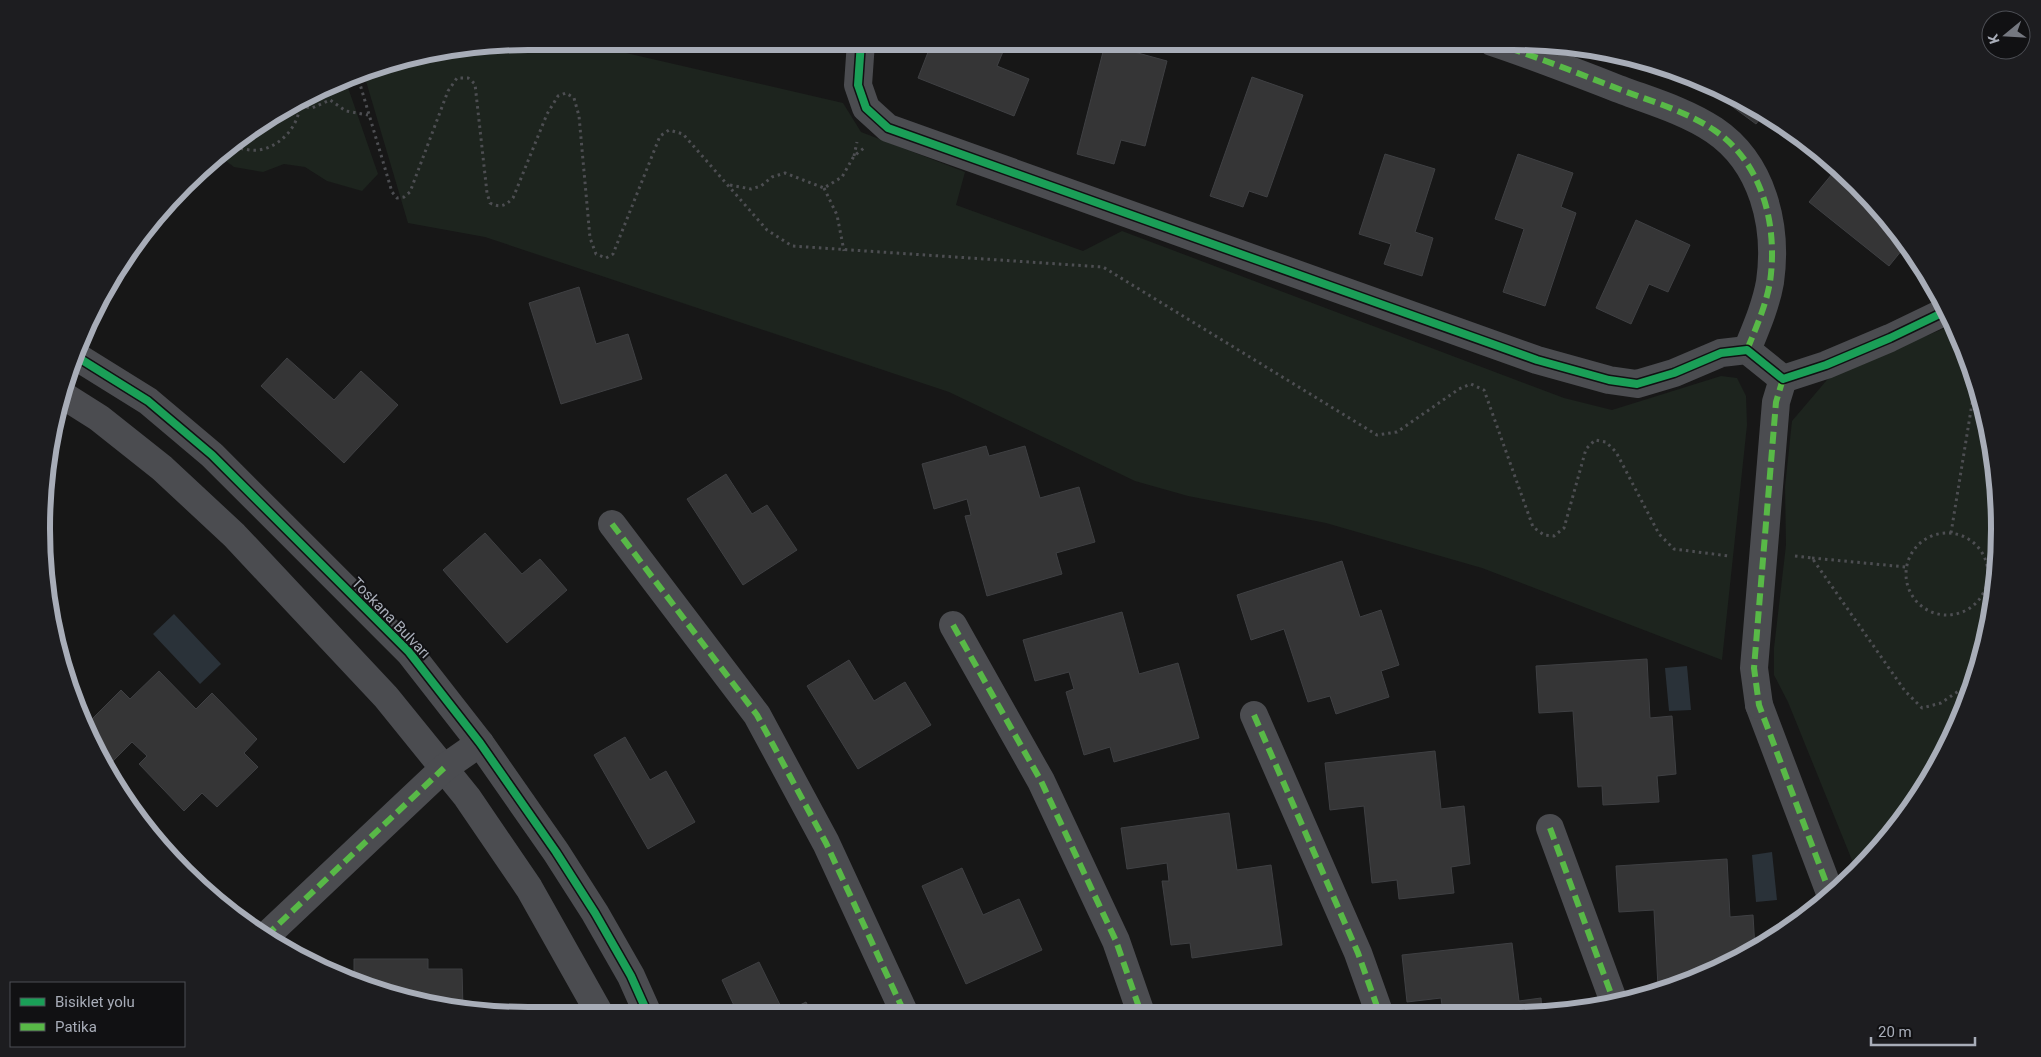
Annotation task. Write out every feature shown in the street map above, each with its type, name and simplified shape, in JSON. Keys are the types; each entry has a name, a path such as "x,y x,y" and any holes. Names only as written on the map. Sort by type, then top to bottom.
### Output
{"street":[{"path":"860,50 858,85 866,108 888,128 1537,360 1608,380 1637,384 1674,373 1721,353 1747,350 1783,378"},
{"path":"1518,50 1688,116 1715,131 1737,150 1755,174 1769,211 1772,246 1770,282 1759,320 1747,350"},
{"path":"1783,378 1826,365 1890,338 1940,314"},
{"name":"Toskana Bulvarı","path":"81,359 148,401 212,456 409,652 480,744 595,913 631,976 645,1007"},
{"path":"1783,378 1776,402 1754,668 1759,705 1828,888"},
{"path":"68,398 99,418 162,468 234,535 386,697 444,768 529,888 596,1007"},
{"path":"612,524 757,715 826,843 902,1007"},
{"path":"954,625 1041,781 1116,941 1139,1007"},
{"path":"1254,715 1358,952 1377,1007"},
{"path":"271,931 444,768 480,744"},
{"path":"1550,828 1612,997"}],"path":[{"path":"358,81 392,192 397,198 404,197 410,192 452,84 457,78 463,76 473,79 478,98 487,193 490,203 496,206 506,205 513,198 547,114 558,96 566,93 574,98 579,116 592,245 596,254 606,258 617,249 660,136 664,132 676,130 683,134 776,238 792,246 844,251 875,250 1103,267 1377,435 1397,432 1459,389 1471,384 1484,390 1533,527 1544,535 1554,536 1564,528 1586,449 1595,440 1606,442 1616,452 1659,534 1674,549 1729,556"},
{"path":"303,106 312,108 330,100 346,111 368,115"},
{"path":"238,148 259,150 274,144 288,134 296,121 299,108"},
{"path":"824,188 842,177 854,156 888,128"},
{"path":"729,185 751,189 761,186 772,177 785,173 824,188 837,215 844,251"},
{"path":"1951,533 1973,398"},
{"path":"1951,533 1969,539 1979,548 1986,560 1988,573 1986,586 1980,598 1971,607 1958,613 1946,615 1931,612 1920,605 1911,594 1906,580 1906,567 1911,553 1920,542 1931,535 1951,533"},
{"path":"1793,556 1906,567"},
{"path":"1812,558 1905,691 1922,708 1941,703 1964,687"}],"shaded area":[{"path":"613,50 843,103 861,132 965,172 956,205 1083,251 1122,231 1564,398 1612,410 1721,376 1737,378 1746,396 1747,425 1722,660 1482,568 1326,523 1188,496 1135,481 949,392 485,237 408,223 365,79 435,59 466,54 510,51"},
{"path":"347,85 378,174 362,191 327,181 305,167 284,164 263,172 234,167 224,160 237,149 289,114"},
{"path":"1947,327 1966,375 1975,405 1982,435 1990,497 1990,560 1982,622 1966,682 1955,712 1927,768 1910,794 1892,820 1854,864 1788,702 1774,675 1774,648 1786,545 1785,487 1792,421 1832,374"},
{"path":"174,614 221,664 200,684 153,634"},
{"path":"1687,666 1691,710 1669,711 1665,668"},
{"path":"1772,852 1777,900 1756,902 1752,855"}],"building":[{"path":"929,50 1004,50 997,66 1029,79 1014,116 918,78"},
{"path":"1103,50 1127,50 1167,61 1145,146 1121,140 1114,164 1077,154"},
{"path":"1252,77 1303,95 1267,197 1249,191 1243,207 1210,196"},
{"path":"1727,101 1760,119 1756,124 1726,102"},
{"path":"1385,154 1435,169 1415,232 1433,238 1422,276 1384,264 1391,244 1359,234"},
{"path":"1518,154 1573,173 1561,207 1576,213 1545,306 1503,292 1524,229 1495,219"},
{"path":"1833,173 1872,213 1901,251 1889,266 1809,202"},
{"path":"1636,220 1690,245 1668,292 1649,284 1631,324 1596,308"},
{"path":"579,287 596,344 628,334 642,379 561,404 529,303"},
{"path":"287,358 334,400 361,371 398,405 344,463 261,386"},
{"path":"986,446 989,456 1025,446 1040,498 1079,487 1095,542 1056,553 1062,574 987,596 965,516 971,515 967,499 934,509 922,464"},
{"path":"726,474 752,514 767,505 797,550 743,585 687,499"},
{"path":"485,533 522,574 540,559 567,590 507,643 443,570"},
{"path":"1342,561 1360,617 1381,610 1399,665 1381,671 1389,697 1336,714 1330,696 1308,702 1284,629 1251,640 1237,595"},
{"path":"1122,612 1139,674 1178,663 1199,738 1114,762 1110,747 1084,755 1066,692 1074,689 1069,672 1035,681 1023,640"},
{"path":"1647,659 1650,718 1672,716 1676,774 1657,776 1659,802 1603,805 1602,786 1578,787 1573,711 1539,713 1536,666"},
{"path":"849,660 874,701 905,682 931,725 858,769 807,686"},
{"path":"159,671 196,709 212,693 257,739 244,753 258,767 217,807 202,793 184,811 139,764 147,756 132,742 111,763 99,740 90,721 121,690 130,699"},
{"path":"625,737 650,780 666,771 695,822 648,849 594,755"},
{"path":"1435,751 1441,809 1464,806 1470,864 1451,867 1454,893 1399,899 1397,880 1372,883 1364,806 1330,810 1325,763"},
{"path":"1229,813 1237,870 1271,865 1282,945 1192,958 1190,943 1171,945 1162,881 1169,881 1167,863 1127,869 1121,828"},
{"path":"1727,859 1730,917 1753,915 1755,941 1696,971 1658,984 1654,910 1619,912 1616,866"},
{"path":"962,868 983,915 1019,899 1042,950 966,984 922,886"},
{"path":"1512,943 1519,1001 1541,998 1542,1006 1442,1007 1441,998 1407,1002 1402,955"},
{"path":"354,959 428,959 428,969 462,969 463,1002 405,991 354,974"},
{"path":"759,962 781,1007 735,1007 722,980"},
{"path":"806,1002 808,1007 796,1007"}],"marked path":[{"path":"1514,50 1659,103 1693,118 1714,130 1731,144 1745,160 1763,197 1772,239 1770,282 1766,299 1747,350"},
{"path":"1783,379 1776,402 1754,668 1759,705 1828,888"},
{"path":"612,524 757,715 826,843 902,1007"},
{"path":"953,625 1041,781 1116,941 1139,1007"},
{"path":"1254,715 1358,953 1377,1007"},
{"path":"271,931 444,768"},
{"path":"1550,828 1612,997"}],"cycle path":[{"path":"860,50 858,85 866,108 888,128 1537,360 1609,380 1637,384 1674,373 1721,353 1747,350 1783,379 1826,365 1890,338 1940,314"},
{"path":"81,359 148,401 212,455 409,652 480,743 556,852 595,913 631,976 645,1007"}]}
